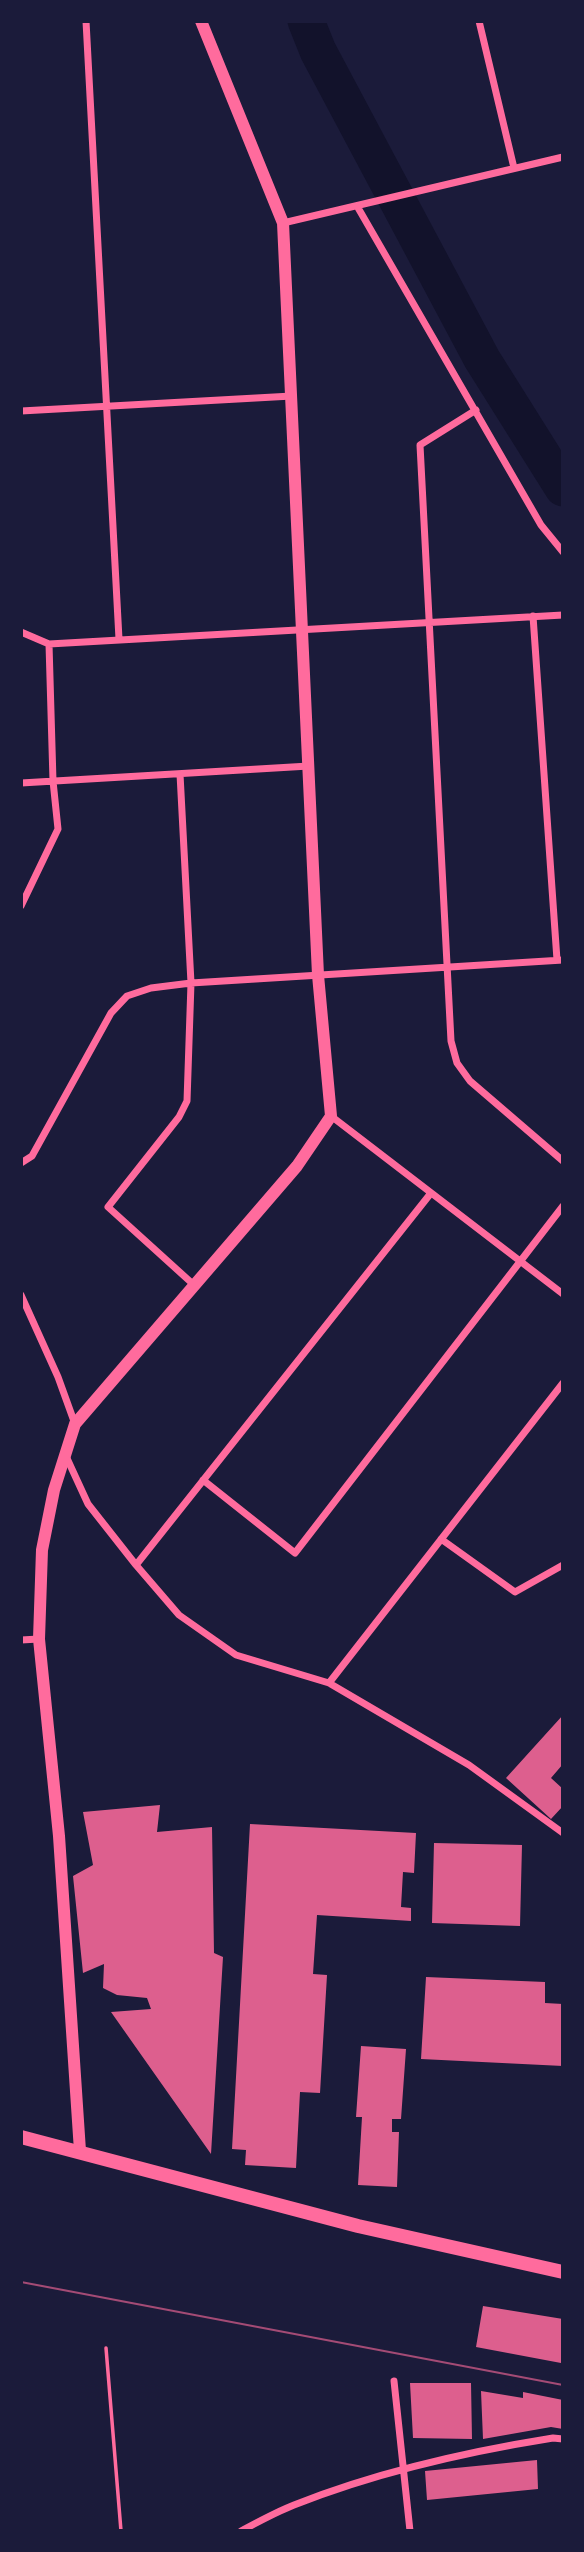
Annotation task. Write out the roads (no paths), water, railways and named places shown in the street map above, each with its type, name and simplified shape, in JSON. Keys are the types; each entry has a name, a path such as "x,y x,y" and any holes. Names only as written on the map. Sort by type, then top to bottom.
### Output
{"main road":[{"path":"21,2137 358,2226 563,2272"}],"street":[{"path":"86,21 119,639"},
{"path":"80,2151 59,1836 39,1639 42,1550 54,1490 75,1424 298,1166 331,1116 318,975 283,223 201,21"},
{"path":"479,21 514,168"},
{"path":"283,223 563,157"},
{"path":"361,205 541,525 563,552"},
{"path":"21,411 292,396"},
{"path":"476,410 419,445 451,1041 457,1063 470,1081 563,1161"},
{"path":"21,632 49,643 563,615"},
{"path":"21,1163 32,1156 111,1013 127,996 150,988 191,983 560,960 533,616"},
{"path":"21,906 58,829 53,781 49,643"},
{"path":"21,783 310,765"},
{"path":"180,774 191,983 187,1101 179,1117 108,1207 194,1285"},
{"path":"331,1116 563,1294"},
{"path":"136,1565 431,1193"},
{"path":"204,1480 295,1553 563,1206"},
{"path":"21,1295 58,1377 75,1424"},
{"path":"329,1683 563,1383"},
{"path":"65,1453 88,1504 179,1615 236,1655 329,1683 469,1765 563,1833"},
{"path":"441,1539 515,1592 563,1565"},
{"path":"21,1640 39,1639"},
{"path":"394,2381 410,2531"},
{"path":"241,2531 292,2505 403,2468 482,2449 553,2438 563,2440"}],"waterway":[{"path":"306,21 318,51 482,359 563,488"}],"tram line":[{"path":"21,2282 563,2385"}]}
